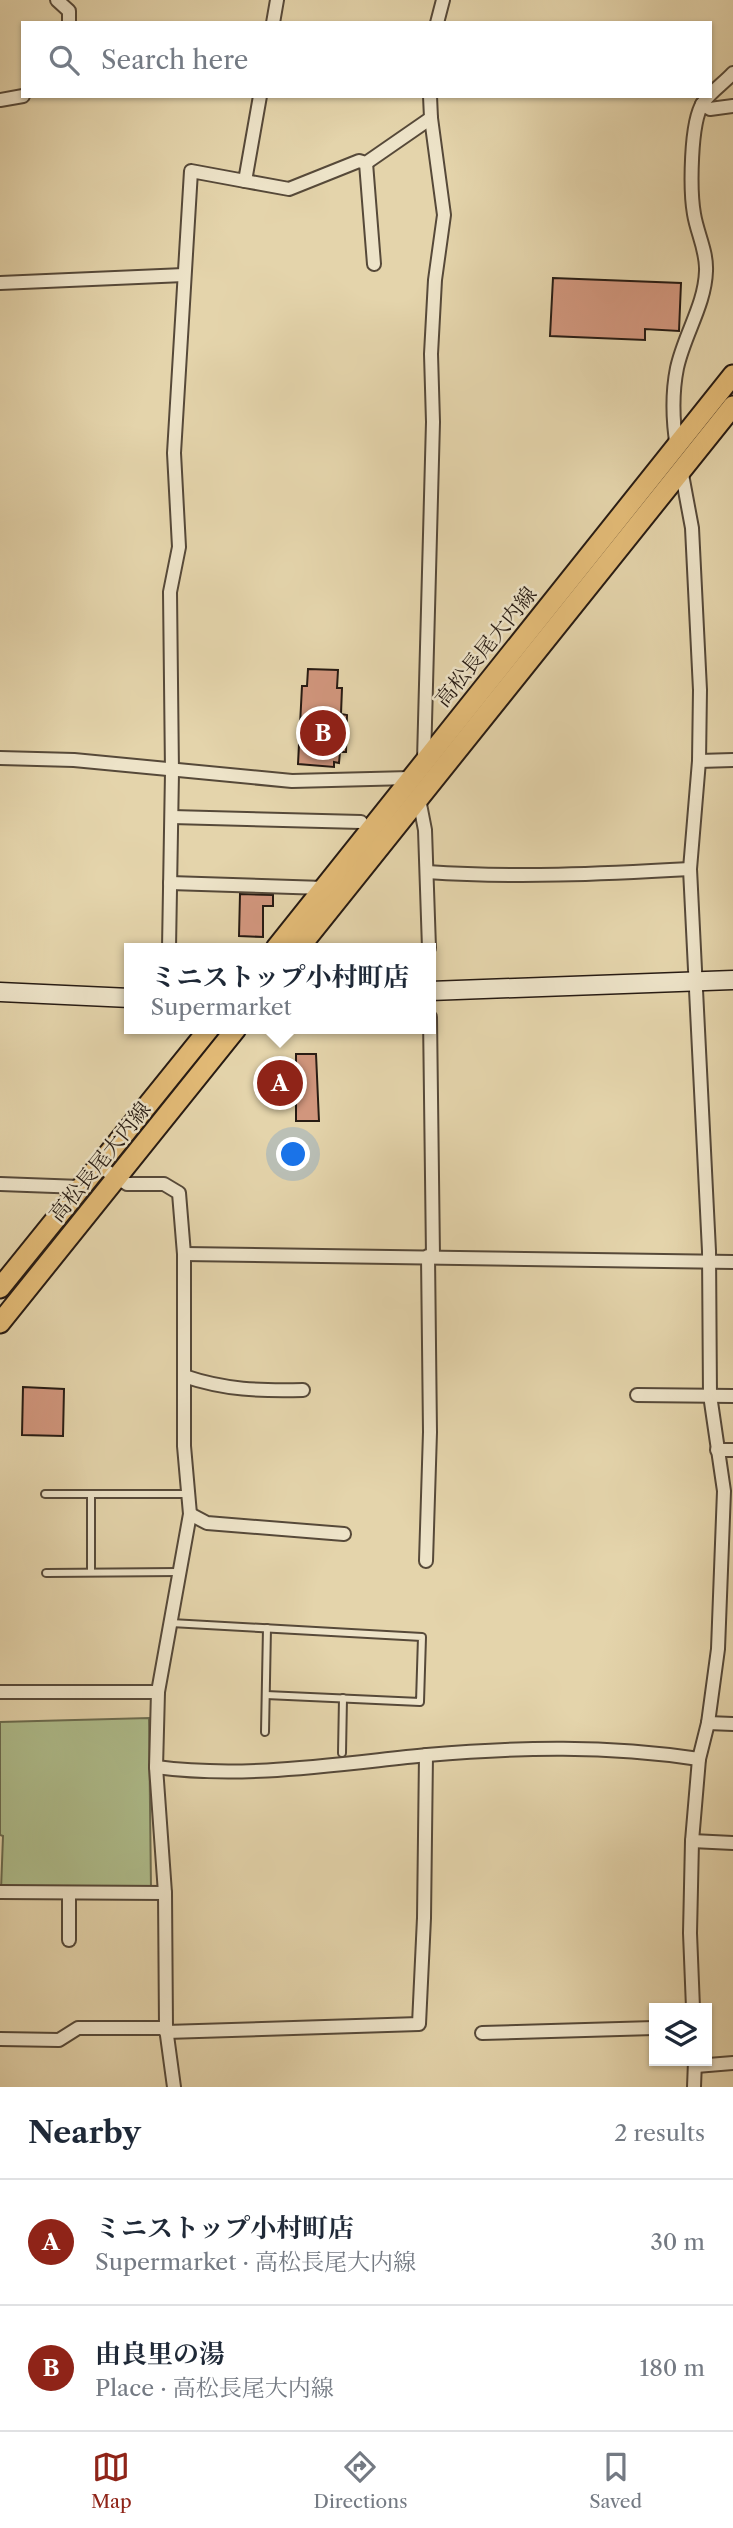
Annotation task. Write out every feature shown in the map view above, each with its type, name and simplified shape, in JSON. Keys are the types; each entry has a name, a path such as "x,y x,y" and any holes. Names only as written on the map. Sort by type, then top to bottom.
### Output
{"main road":[{"name":"高松長尾大内線","path":"280,943 647,485 676,443 733,376"},
{"name":"高松長尾大内線","path":"303,943 733,406"},
{"name":"高松長尾大内線","path":"0,1288 205,1034"},
{"name":"高松長尾大内線","path":"0,1323 232,1034"}],"street":[{"path":"57,0 69,11 69,21"},
{"path":"273,21 277,0"},
{"path":"438,21 443,0"},
{"path":"712,94 733,73"},
{"path":"0,100 21,96"},
{"path":"245,181 260,98"},
{"path":"424,760 433,422 431,354 435,280 444,215 430,118 430,98"},
{"path":"694,2003 690,1933 692,1841 699,1759 708,1723 718,1649 724,1490 710,1395 709,1261 693,981 690,869 699,761 700,690 692,528 676,443 677,367 702,296 706,270 694,215 692,173 695,133 702,104 708,98"},
{"path":"702,104 710,109 733,106"},
{"path":"366,163 430,118"},
{"path":"169,943 172,817 170,592 179,547 174,453 191,171 289,189 359,161 366,163"},
{"path":"366,163 373,264"},
{"path":"0,284 184,275"},
{"path":"0,758 74,760 172,772 292,781 410,778"},
{"path":"699,761 733,760"},
{"path":"419,799 425,830 429,943"},
{"path":"172,817 360,822"},
{"path":"427,872 580,875 690,869"},
{"path":"170,883 324,888"},
{"path":"436,991 733,980"},
{"path":"0,992 124,998"},
{"path":"426,1561 430,1432 430,1034"},
{"path":"99,1166 127,1184 164,1184 179,1193 184,1254 184,1446 190,1514 158,1692 156,1768 165,1893 166,2030 175,2087"},
{"path":"0,1184 81,1187"},
{"path":"184,1254 733,1262"},
{"path":"184,1376 213,1386 245,1391 303,1390"},
{"path":"637,1395 733,1396"},
{"path":"717,1450 733,1450"},
{"path":"190,1514 207,1524 344,1534"},
{"path":"0,1692 158,1692"},
{"path":"708,1723 733,1724"},
{"path":"156,1768 251,1772 426,1755 546,1747 632,1749 699,1759"},
{"path":"0,2039 59,2040 78,2028 166,2030 419,2024 424,1918 426,1755"},
{"path":"692,1841 733,1843"},
{"path":"0,1892 165,1893"},
{"path":"69,1893 69,1940"},
{"path":"482,2033 649,2028"},
{"path":"712,2063 733,2063"},
{"path":"694,2087 696,2066"}],"lane":[{"path":"45,1494 188,1494"},
{"path":"90,1494 91,1572"},
{"path":"46,1573 179,1572"},
{"path":"169,1623 422,1637 420,1702 267,1695"},
{"path":"265,1732 267,1628"},
{"path":"342,1753 343,1698"}],"green space":[{"path":"149,1718 151,1889 1,1890 3,1836 0,1835 0,1722"}],"building":[{"path":"553,278 681,283 679,331 645,329 645,340 550,336"},
{"path":"308,669 338,670 337,688 342,688 341,714 347,715 346,752 340,752 339,763 334,762 334,767 298,764 302,686 307,686"},
{"path":"240,894 273,895 273,906 263,906 263,937 239,936"},
{"path":"296,1054 316,1054 319,1121 296,1121"},
{"path":"23,1387 64,1389 63,1436 22,1435"}],"place":[{"name":"由良里の湯","path":"323,733"},
{"name":"ミニストップ小村町店","path":"280,1083"}]}
